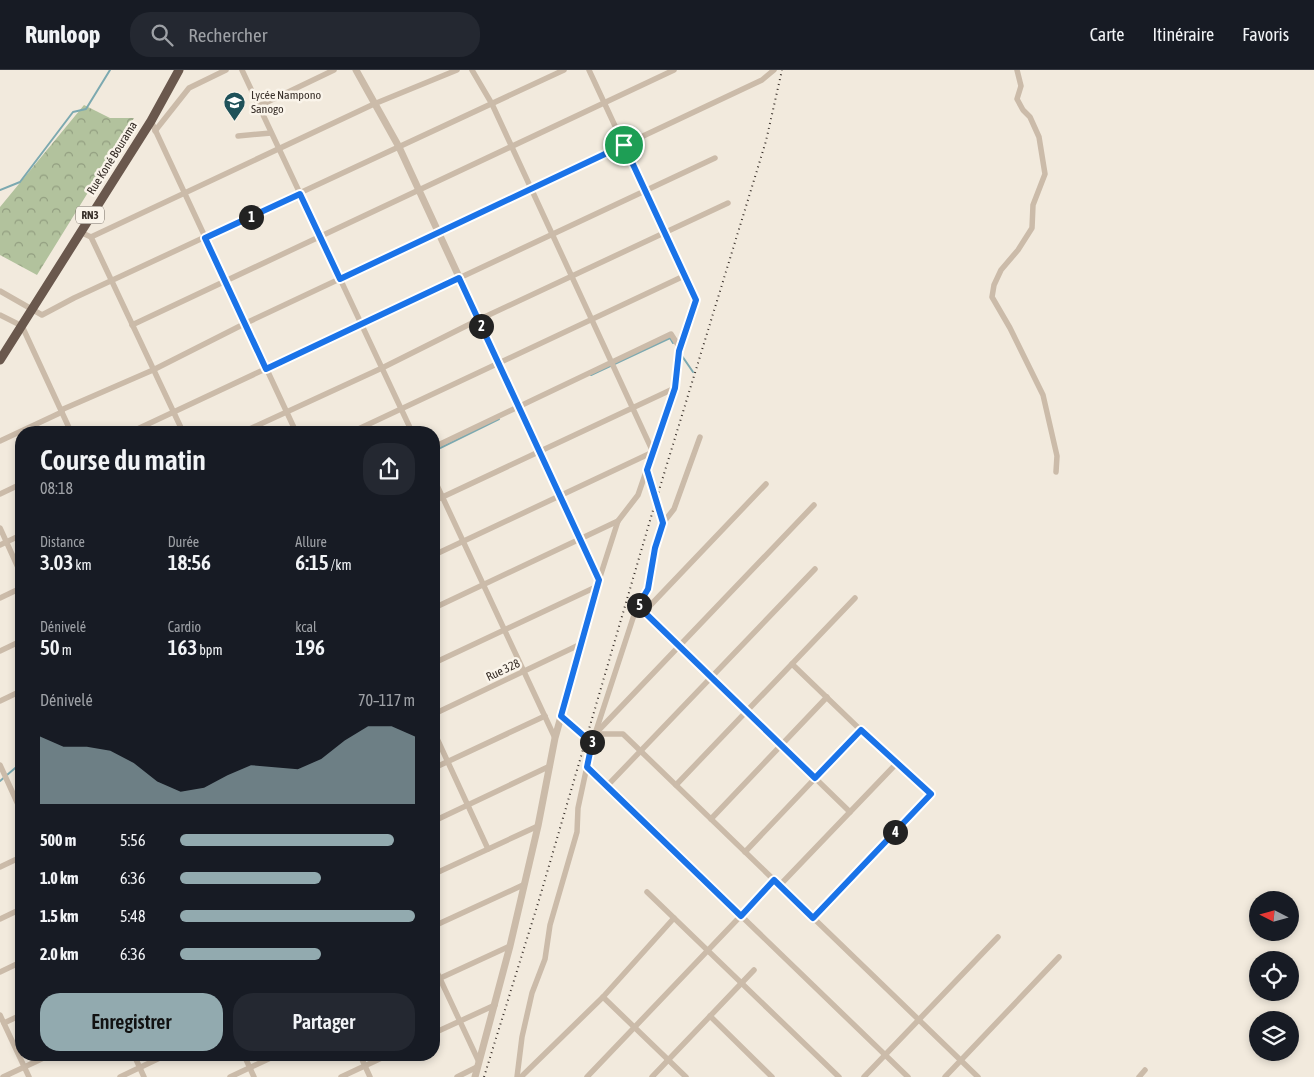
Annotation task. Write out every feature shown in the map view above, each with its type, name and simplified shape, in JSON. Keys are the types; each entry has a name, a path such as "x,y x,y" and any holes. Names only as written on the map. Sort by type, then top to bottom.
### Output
{"highway":[{"name":"Rue Koné Bourama","path":"0,359 151,121 179,70"}],"street":[{"path":"155,131 189,88 226,70"},
{"path":"242,70 409,426"},
{"path":"259,106 334,70"},
{"path":"356,70 399,148 580,539 598,583"},
{"path":"91,237 374,104 457,70"},
{"path":"472,70 492,104 512,146 653,452"},
{"path":"0,291 42,315 74,298 112,282 564,70"},
{"path":"475,1077 510,946 538,826 555,738 598,583 618,521 638,495 647,470 675,388 680,348 696,300 589,70"},
{"path":"132,324 674,70"},
{"path":"30,426 153,370 244,324 762,80 774,70"},
{"path":"1017,70 1021,86 1017,98 1023,110 1030,117 1038,137 1045,174 1033,205 1032,228 1018,250 1001,270 994,285 992,297 1010,328 1043,395 1057,456 1056,472"},
{"path":"151,121 293,426"},
{"path":"238,136 271,133"},
{"path":"145,426 715,158"},
{"path":"256,426 382,368 478,320 728,202"},
{"path":"80,232 91,237 180,426"},
{"path":"365,426 684,276"},
{"path":"0,315 22,326 68,426"},
{"path":"440,444 671,334 680,348"},
{"path":"442,497 675,388"},
{"path":"0,441 15,434"},
{"path":"519,1077 522,1037 532,992 545,958 550,925 577,832 578,808 592,743 638,606 648,589 655,548 663,523 674,509 700,437"},
{"path":"440,552 653,452"},
{"path":"647,470 663,523"},
{"path":"644,612 766,484"},
{"path":"0,494 15,487"},
{"path":"440,492 555,738"},
{"path":"596,734 814,505"},
{"path":"440,605 618,521"},
{"path":"0,528 15,561"},
{"path":"0,544 15,537"},
{"path":"607,786 815,569"},
{"path":"440,660 598,583"},
{"path":"0,598 15,591"},
{"path":"676,785 855,598"},
{"path":"638,606 850,812"},
{"path":"0,651 15,644"},
{"name":"Rue 328","path":"440,711 581,644"},
{"path":"792,664 896,764 931,794 813,918"},
{"path":"0,701 15,694"},
{"path":"711,819 827,697"},
{"path":"440,765 545,716"},
{"path":"561,716 592,743"},
{"path":"745,852 861,730"},
{"path":"596,734 623,734 978,1077"},
{"path":"440,746 488,849"},
{"path":"780,885 896,764"},
{"path":"0,765 15,798"},
{"path":"440,818 550,766"},
{"path":"587,767 908,1077"},
{"path":"440,871 538,826"},
{"path":"0,867 15,860"},
{"path":"587,1077 774,880"},
{"path":"440,923 523,885"},
{"path":"647,892 839,1077"},
{"path":"0,919 15,912"},
{"path":"519,1077 603,998 674,918"},
{"path":"864,1077 998,937"},
{"path":"440,978 510,946"},
{"path":"945,1077 1060,957"},
{"path":"0,972 15,965"},
{"path":"652,1077 754,970"},
{"path":"440,984 460,1021 478,1065"},
{"path":"603,998 686,1077"},
{"path":"440,1030 495,1004"},
{"path":"0,1015 15,1047"},
{"path":"710,1016 772,1077"},
{"path":"4,1023 15,1018"},
{"path":"21,1061 29,1077"},
{"path":"3,1077 37,1061"},
{"path":"137,1061 144,1077"},
{"path":"120,1077 154,1061"},
{"path":"247,1061 254,1077"},
{"path":"230,1077 265,1061"},
{"path":"363,1061 370,1077"},
{"path":"341,1077 375,1061"},
{"path":"457,1077 478,1065"},
{"path":"1139,1077 1145,1070"}],"green space":[{"path":"84,105 110,118 134,118 37,275 0,255 0,207"}],"waterway":[{"path":"0,190 20,182 73,112 86,109 110,70"},
{"path":"591,375 670,338 673,343"},
{"path":"680,353 693,372"},
{"path":"440,448 499,419"},
{"path":"0,781 15,768"}],"railway":[{"path":"484,1077 539,900 656,500 766,141 782,70"}],"place":[{"name":"Lycée Nampono Sanogo","path":"235,121"}],"route":[{"path":"624,145 696,300 679,351 675,388 647,470 663,523 655,548 648,589 638,606 815,778 861,730 931,794 813,918 774,880 741,916 587,767 592,743 561,716 599,580 459,278 266,369 205,238 300,194 340,279 624,145"}]}
